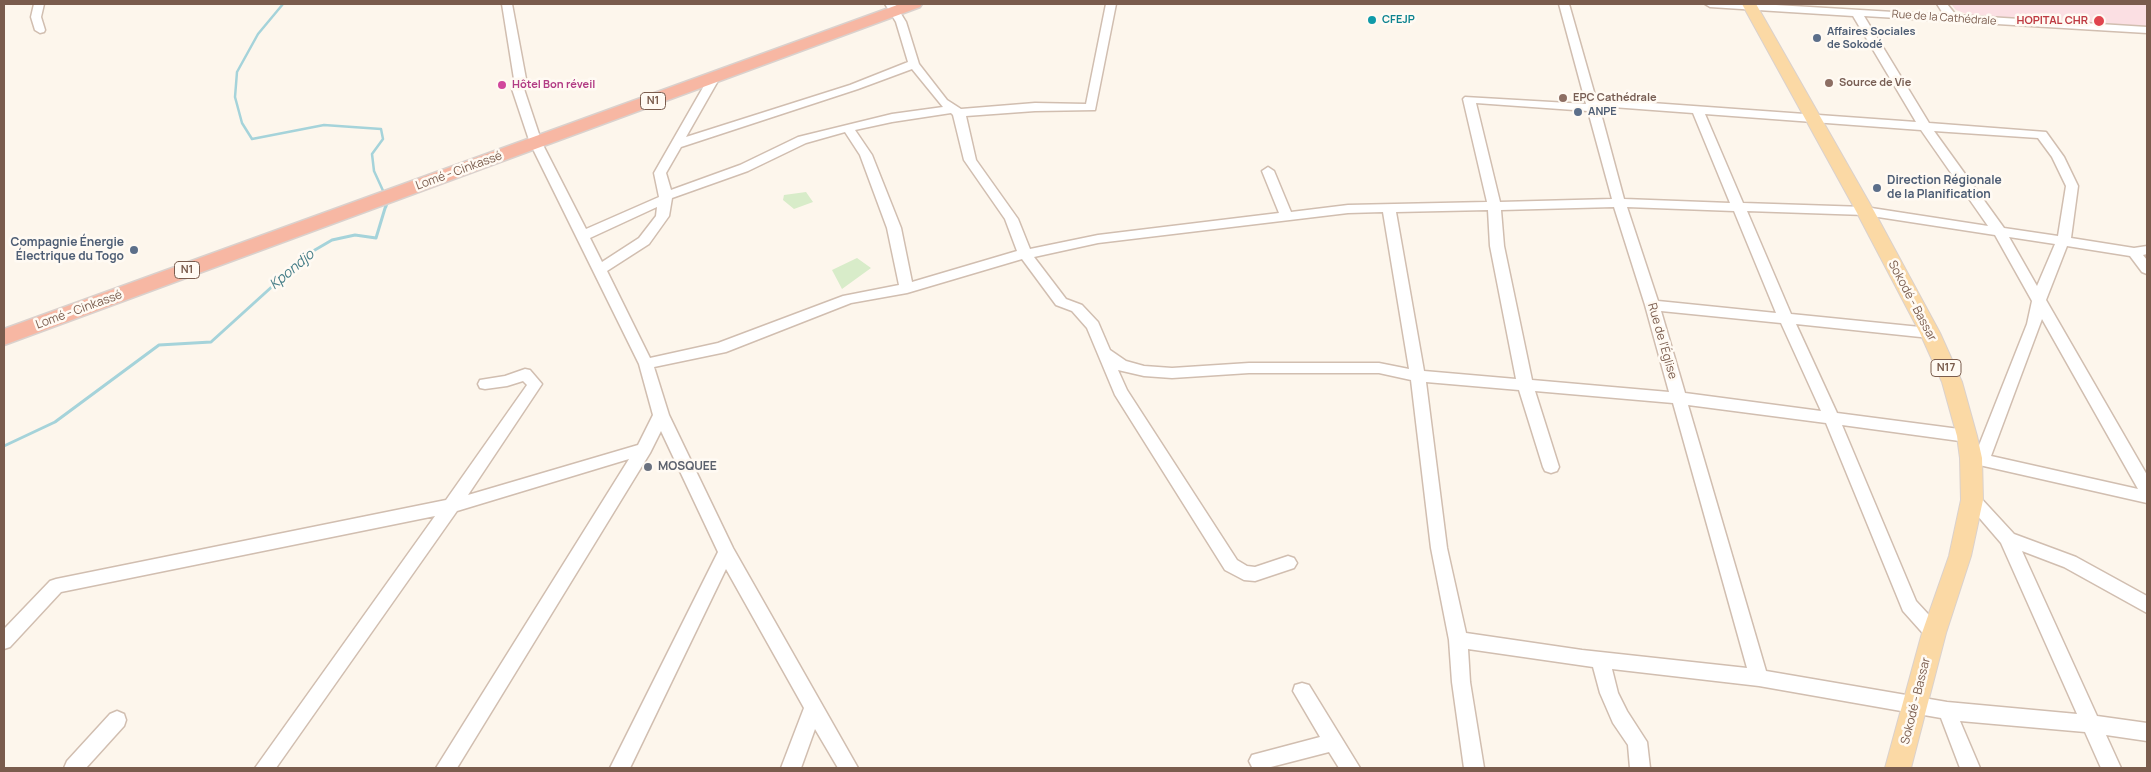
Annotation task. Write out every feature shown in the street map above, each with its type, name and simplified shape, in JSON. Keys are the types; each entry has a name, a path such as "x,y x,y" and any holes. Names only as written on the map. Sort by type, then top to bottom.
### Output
{"highway":[{"name":"Lomé - Cinkassé","path":"4,337 713,79 892,7 914,4"}],"main road":[{"name":"Sokodé - Bassar","path":"1750,5 1865,211 1930,333 1952,382 1967,436 1976,459 1972,500 1960,556 1934,633 1898,768"}],"street":[{"path":"39,4 36,16 40,30"},
{"path":"507,4 520,79 518,89 536,143 646,364 661,415 726,552 813,710 848,768"},
{"path":"582,236 666,197 744,168 802,140 848,128 892,118 956,111 1035,107 1091,108 1111,4"},
{"name":"Rue de l'Église","path":"1564,4 1619,203 1652,305 1758,678"},
{"name":"Rue de la Cathédrale","path":"1710,4 2147,30"},
{"path":"1942,4 1953,19"},
{"path":"892,7 901,22 914,64 943,102 956,111 970,160 1011,219 1025,254 1043,280 1062,302 1077,308 1093,326 1124,396 1231,564 1244,573 1256,574 1288,563"},
{"path":"1856,12 1924,125 1999,231 2038,303 2147,489"},
{"path":"678,144 854,87 914,64"},
{"path":"599,270 644,242 662,216 666,197 660,173 713,79"},
{"path":"1552,466 1525,384 1497,246 1494,205 1469,99 1698,108 1813,119 1924,125 2042,135 2058,157 2072,186 2064,241 2056,254 2038,303 2034,324 1976,459 2147,497"},
{"path":"1698,108 1786,319 1832,419 1909,606 1934,633"},
{"path":"848,128 866,155 894,228 907,288"},
{"path":"1268,171 1287,217"},
{"path":"646,364 721,348 848,299 907,288 960,270 1025,254 1098,240 1348,209 1619,203 1865,211 2141,251 2147,269"},
{"path":"1389,208 1418,376 1439,548 1458,640 1461,682 1474,768"},
{"path":"1652,305 1930,333"},
{"path":"1103,352 1121,365 1144,371 1172,373 1249,368 1379,368 1418,376 1679,398 1967,436"},
{"path":"1124,396 1126,385 1144,371"},
{"path":"265,768 535,384 525,374 507,381 485,384"},
{"path":"446,768 644,449 661,415"},
{"path":"4,641 56,586 451,506 644,449"},
{"path":"1972,500 2008,539 2111,768"},
{"path":"2008,539 2070,562 2147,605"},
{"path":"620,768 726,552"},
{"path":"1458,640 1600,660 1758,678 1947,711 2090,724 2147,732"},
{"path":"1600,660 1609,693 1620,717 1637,742 1640,768"},
{"path":"1302,691 1350,768"},
{"path":"791,768 813,710"},
{"path":"1947,711 1970,768"},
{"path":"74,768 117,720"},
{"path":"1259,761 1334,742"}],"shaded area":[{"name":"HOPITAL CHR","path":"1951,4 2147,4 2147,28 1969,15 1956,10"}],"green space":[{"path":"806,192 813,202 794,209 783,200 784,195"},
{"path":"857,258 871,268 842,289 832,270"}],"waterway":[{"name":"Kpondjo","path":"283,4 258,34 237,72 235,97 242,123 252,139 324,125 381,129 383,139 372,154 374,171 385,195"},
{"name":"Kpondjo","path":"386,207 388,200"},
{"name":"Kpondjo","path":"4,446 55,422 159,345 211,342 308,254 332,240 355,235 376,238 386,205"}],"place":[{"name":"CFEJP","path":"1372,20"},
{"name":"HOPITAL CHR","path":"2099,21"},
{"name":"Affaires Sociales de Sokodé","path":"1817,38"},
{"name":"Source de Vie","path":"1829,83"},
{"name":"Hôtel Bon réveil","path":"502,85"},
{"name":"EPC Cathédrale","path":"1563,98"},
{"name":"ANPE","path":"1578,112"},
{"name":"Direction Régionale de la Planification","path":"1877,188"},
{"name":"Compagnie Énergie Électrique du Togo","path":"134,250"},
{"name":"MOSQUEE","path":"648,467"}]}
